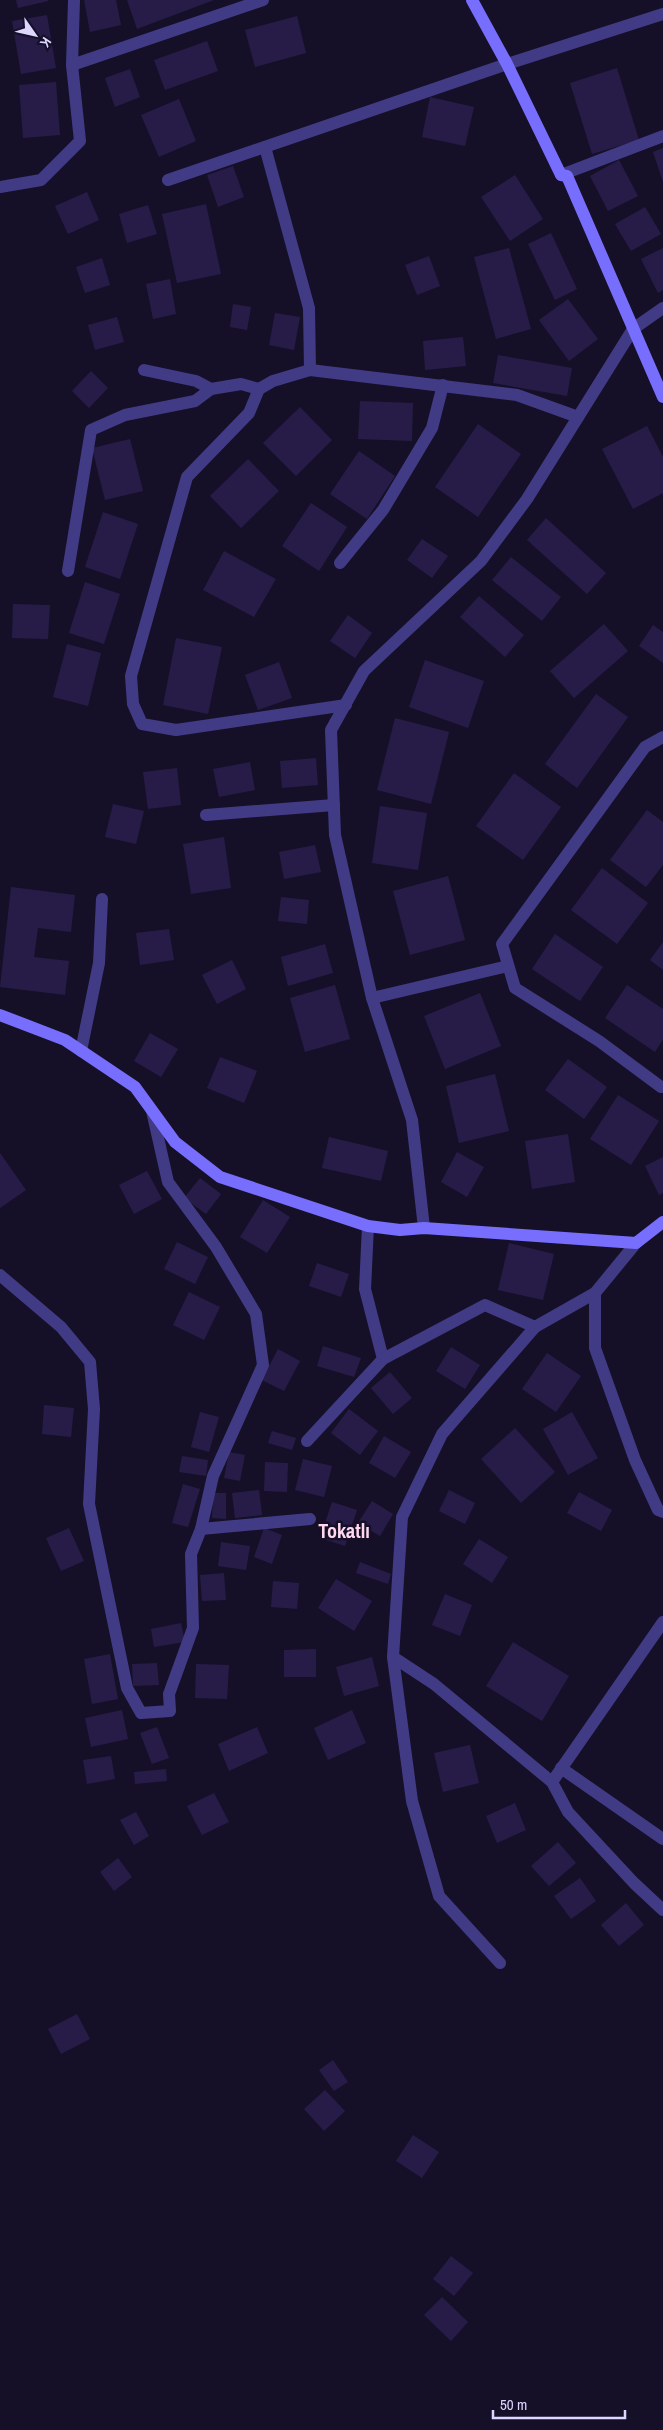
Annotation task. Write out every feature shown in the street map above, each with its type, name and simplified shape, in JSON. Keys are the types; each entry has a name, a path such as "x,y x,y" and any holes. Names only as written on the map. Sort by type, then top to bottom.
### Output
{"street":[{"path":"0,187 41,180 80,141 72,65 74,0"},
{"path":"72,65 263,0"},
{"path":"472,0 507,64 561,175 566,176 663,397"},
{"path":"168,180 507,64 663,14"},
{"path":"561,175 663,136"},
{"path":"265,147 309,308 310,370"},
{"path":"424,1228 412,1120 372,998 335,836 331,730 364,671 481,561 527,499 633,328 663,308"},
{"path":"144,370 196,381 211,389"},
{"path":"346,705 176,730 142,724 133,704 132,676 187,477 249,413 259,389 273,381 310,370 517,395 578,417"},
{"path":"68,570 91,430 125,415 195,401 211,389 241,384 259,389"},
{"path":"340,563 383,510 432,428 443,385"},
{"path":"662,1086 599,1041 515,988 502,944 645,747 663,737"},
{"path":"206,814 334,805"},
{"path":"81,1051 99,963 102,899"},
{"path":"372,998 508,966"},
{"path":"0,1015 65,1040 135,1087 175,1142 220,1177 368,1226 400,1230 424,1228 636,1243"},
{"path":"0,1275 62,1327 90,1362 94,1409 89,1504 127,1688 140,1713 170,1711 169,1694 193,1628 191,1554 201,1529 213,1476 263,1365 256,1314 216,1247 168,1182 152,1111"},
{"path":"500,1963 439,1896 412,1801 393,1656 402,1517 442,1434 535,1327 595,1293 636,1243 663,1222"},
{"path":"368,1226 365,1289 383,1359"},
{"path":"595,1293 595,1348 635,1460 658,1510 663,1512"},
{"path":"307,1441 383,1359 485,1305 535,1327"},
{"path":"201,1529 310,1519"},
{"path":"552,1782 663,1622"},
{"path":"393,1656 434,1684 552,1782 568,1812 663,1910"},
{"path":"561,1768 663,1839"}],"building":[{"path":"16,0 48,0 48,1 18,8"},
{"path":"84,0 116,0 121,25 90,32"},
{"path":"127,0 214,0 137,29"},
{"path":"47,15 56,68 21,74 12,21"},
{"path":"297,16 306,53 255,67 245,30"},
{"path":"207,41 218,71 165,90 154,60"},
{"path":"617,68 639,140 592,154 570,83"},
{"path":"130,69 140,97 115,107 105,78"},
{"path":"56,82 60,135 23,138 19,85"},
{"path":"430,97 474,107 465,146 422,137"},
{"path":"179,99 196,141 159,157 141,115"},
{"path":"663,148 663,182 653,152"},
{"path":"619,160 638,196 608,211 590,176"},
{"path":"233,166 244,197 218,207 207,175"},
{"path":"515,175 543,219 510,241 481,197"},
{"path":"87,192 99,220 68,234 55,206"},
{"path":"206,204 221,274 177,283 162,214"},
{"path":"148,205 157,234 127,243 119,214"},
{"path":"645,207 661,234 631,251 615,224"},
{"path":"551,233 577,289 555,300 528,244"},
{"path":"509,248 531,329 496,339 474,257"},
{"path":"663,248 663,290 658,293 641,259"},
{"path":"429,256 440,286 417,295 405,265"},
{"path":"102,258 110,285 85,293 76,267"},
{"path":"170,279 176,314 153,319 146,284"},
{"path":"568,299 598,339 569,361 539,320"},
{"path":"233,304 251,307 247,330 230,327"},
{"path":"275,313 300,317 294,350 269,345"},
{"path":"117,317 124,342 95,350 88,325"},
{"path":"463,337 466,366 425,370 423,341"},
{"path":"498,355 572,368 567,396 493,383"},
{"path":"91,371 108,388 89,408 72,391"},
{"path":"360,401 413,403 412,441 358,439"},
{"path":"300,407 332,440 296,476 263,443"},
{"path":"478,424 521,454 478,517 435,487"},
{"path":"647,426 663,457 663,493 633,509 602,449"},
{"path":"130,439 143,491 105,500 92,448"},
{"path":"359,451 395,476 367,519 330,494"},
{"path":"248,459 279,491 241,528 210,496"},
{"path":"311,503 347,527 319,571 282,546"},
{"path":"103,512 138,524 120,579 85,567"},
{"path":"546,518 606,573 587,594 527,540"},
{"path":"422,539 448,556 432,578 407,560"},
{"path":"224,551 276,579 254,617 203,590"},
{"path":"511,557 561,597 542,621 492,580"},
{"path":"85,582 120,594 104,644 69,633"},
{"path":"479,596 524,635 505,657 460,617"},
{"path":"13,604 50,605 48,639 12,638"},
{"path":"348,615 372,633 355,658 330,641"},
{"path":"604,624 628,651 574,698 550,671"},
{"path":"653,625 663,632 663,663 639,646"},
{"path":"176,638 222,647 208,714 163,705"},
{"path":"67,644 101,653 88,706 53,697"},
{"path":"425,660 484,681 468,728 409,707"},
{"path":"279,662 292,698 258,710 245,675"},
{"path":"596,694 628,717 577,788 545,764"},
{"path":"395,718 449,732 431,804 377,790"},
{"path":"316,758 318,785 282,788 280,761"},
{"path":"250,762 255,790 219,797 213,769"},
{"path":"177,768 181,805 148,809 143,772"},
{"path":"514,773 561,807 523,860 476,826"},
{"path":"113,804 144,811 136,844 105,837"},
{"path":"380,806 427,813 418,870 372,863"},
{"path":"647,810 663,822 663,865 646,887 610,860"},
{"path":"224,837 231,888 191,894 183,844"},
{"path":"315,845 321,872 284,879 279,852"},
{"path":"602,868 648,903 617,944 571,910"},
{"path":"448,876 465,940 410,955 393,891"},
{"path":"11,887 75,895 71,932 38,928 34,957 69,961 65,995 0,987"},
{"path":"281,897 309,900 307,924 278,921"},
{"path":"169,929 174,960 140,965 136,933"},
{"path":"555,934 603,967 580,1001 532,969"},
{"path":"663,942 663,970 650,960"},
{"path":"325,944 333,973 288,986 281,957"},
{"path":"232,960 246,989 217,1004 202,975"},
{"path":"335,985 350,1039 305,1052 290,998"},
{"path":"627,985 663,1009 663,1039 655,1052 605,1018"},
{"path":"480,993 501,1046 445,1069 424,1016"},
{"path":"150,1033 178,1049 161,1077 134,1061"},
{"path":"220,1057 257,1071 244,1103 207,1088"},
{"path":"568,1059 607,1087 584,1119 545,1090"},
{"path":"495,1074 509,1131 459,1143 446,1086"},
{"path":"618,1095 659,1121 631,1165 590,1139"},
{"path":"568,1134 575,1182 532,1189 525,1141"},
{"path":"329,1137 388,1151 381,1181 322,1168"},
{"path":"457,1152 484,1167 467,1197 441,1182"},
{"path":"0,1153 26,1190 0,1208"},
{"path":"663,1157 663,1193 659,1195 645,1166"},
{"path":"147,1171 162,1199 134,1214 119,1185"},
{"path":"200,1178 221,1194 206,1214 184,1198"},
{"path":"263,1200 290,1217 267,1253 240,1237"},
{"path":"177,1242 208,1257 195,1284 164,1269"},
{"path":"509,1243 554,1254 543,1300 498,1290"},
{"path":"317,1263 349,1274 341,1297 309,1286"},
{"path":"189,1292 220,1307 204,1340 173,1325"},
{"path":"323,1346 361,1358 354,1377 317,1366"},
{"path":"451,1347 480,1365 465,1389 436,1371"},
{"path":"278,1349 300,1361 284,1391 262,1380"},
{"path":"547,1353 581,1376 556,1412 522,1389"},
{"path":"390,1372 412,1398 393,1414 371,1388"},
{"path":"44,1405 74,1408 71,1437 42,1434"},
{"path":"349,1409 378,1431 360,1455 331,1433"},
{"path":"200,1412 219,1417 209,1452 191,1447"},
{"path":"572,1412 598,1458 568,1475 543,1429"},
{"path":"515,1428 555,1472 521,1503 481,1459"},
{"path":"272,1431 296,1438 292,1450 268,1443"},
{"path":"384,1436 411,1452 395,1478 369,1463"},
{"path":"229,1452 245,1455 240,1481 224,1478"},
{"path":"182,1456 208,1460 206,1476 179,1472"},
{"path":"303,1459 332,1466 324,1497 295,1490"},
{"path":"265,1462 288,1463 287,1492 264,1491"},
{"path":"183,1484 200,1489 188,1527 172,1523"},
{"path":"259,1490 262,1515 235,1518 232,1493"},
{"path":"449,1490 475,1503 465,1524 439,1511"},
{"path":"579,1492 612,1510 601,1531 567,1513"},
{"path":"213,1493 226,1493 226,1519 212,1518"},
{"path":"372,1501 393,1514 380,1536 358,1523"},
{"path":"332,1502 357,1510 345,1546 320,1538"},
{"path":"69,1528 84,1561 61,1571 46,1538"},
{"path":"264,1528 282,1535 272,1564 254,1557"},
{"path":"479,1539 508,1557 492,1583 463,1564"},
{"path":"221,1542 250,1546 246,1570 218,1566"},
{"path":"360,1562 391,1574 388,1584 356,1573"},
{"path":"224,1573 226,1600 202,1601 200,1575"},
{"path":"336,1579 372,1601 354,1631 318,1608"},
{"path":"273,1581 299,1583 297,1609 271,1607"},
{"path":"445,1594 472,1605 460,1636 432,1625"},
{"path":"181,1623 185,1642 154,1647 151,1629"},
{"path":"513,1642 569,1676 542,1721 486,1686"},
{"path":"316,1649 316,1677 284,1677 284,1650"},
{"path":"110,1654 118,1699 92,1704 84,1659"},
{"path":"372,1657 379,1686 344,1696 336,1667"},
{"path":"157,1663 159,1685 133,1686 132,1664"},
{"path":"196,1664 229,1665 227,1699 195,1698"},
{"path":"122,1710 128,1739 91,1747 85,1718"},
{"path":"352,1710 366,1743 328,1760 314,1728"},
{"path":"157,1727 169,1758 152,1764 140,1733"},
{"path":"257,1727 268,1753 229,1771 218,1744"},
{"path":"470,1745 479,1783 443,1792 434,1753"},
{"path":"111,1756 115,1779 87,1784 83,1760"},
{"path":"166,1769 167,1781 135,1784 134,1772"},
{"path":"214,1793 229,1822 202,1835 187,1806"},
{"path":"515,1803 526,1830 497,1843 486,1816"},
{"path":"136,1812 149,1836 134,1845 120,1820"},
{"path":"558,1842 576,1863 549,1886 531,1866"},
{"path":"118,1858 132,1877 114,1891 100,1872"},
{"path":"580,1878 596,1901 571,1919 554,1896"},
{"path":"626,1903 644,1925 619,1946 601,1925"},
{"path":"77,2014 90,2039 61,2054 48,2029"},
{"path":"333,2060 348,2082 334,2091 319,2070"},
{"path":"325,2090 345,2111 324,2131 304,2109"},
{"path":"413,2135 439,2152 422,2178 396,2161"},
{"path":"451,2256 473,2273 454,2296 433,2279"},
{"path":"442,2297 468,2322 451,2341 424,2315"}],"district":[{"name":"Tokatlı","path":"344,1530"}]}
